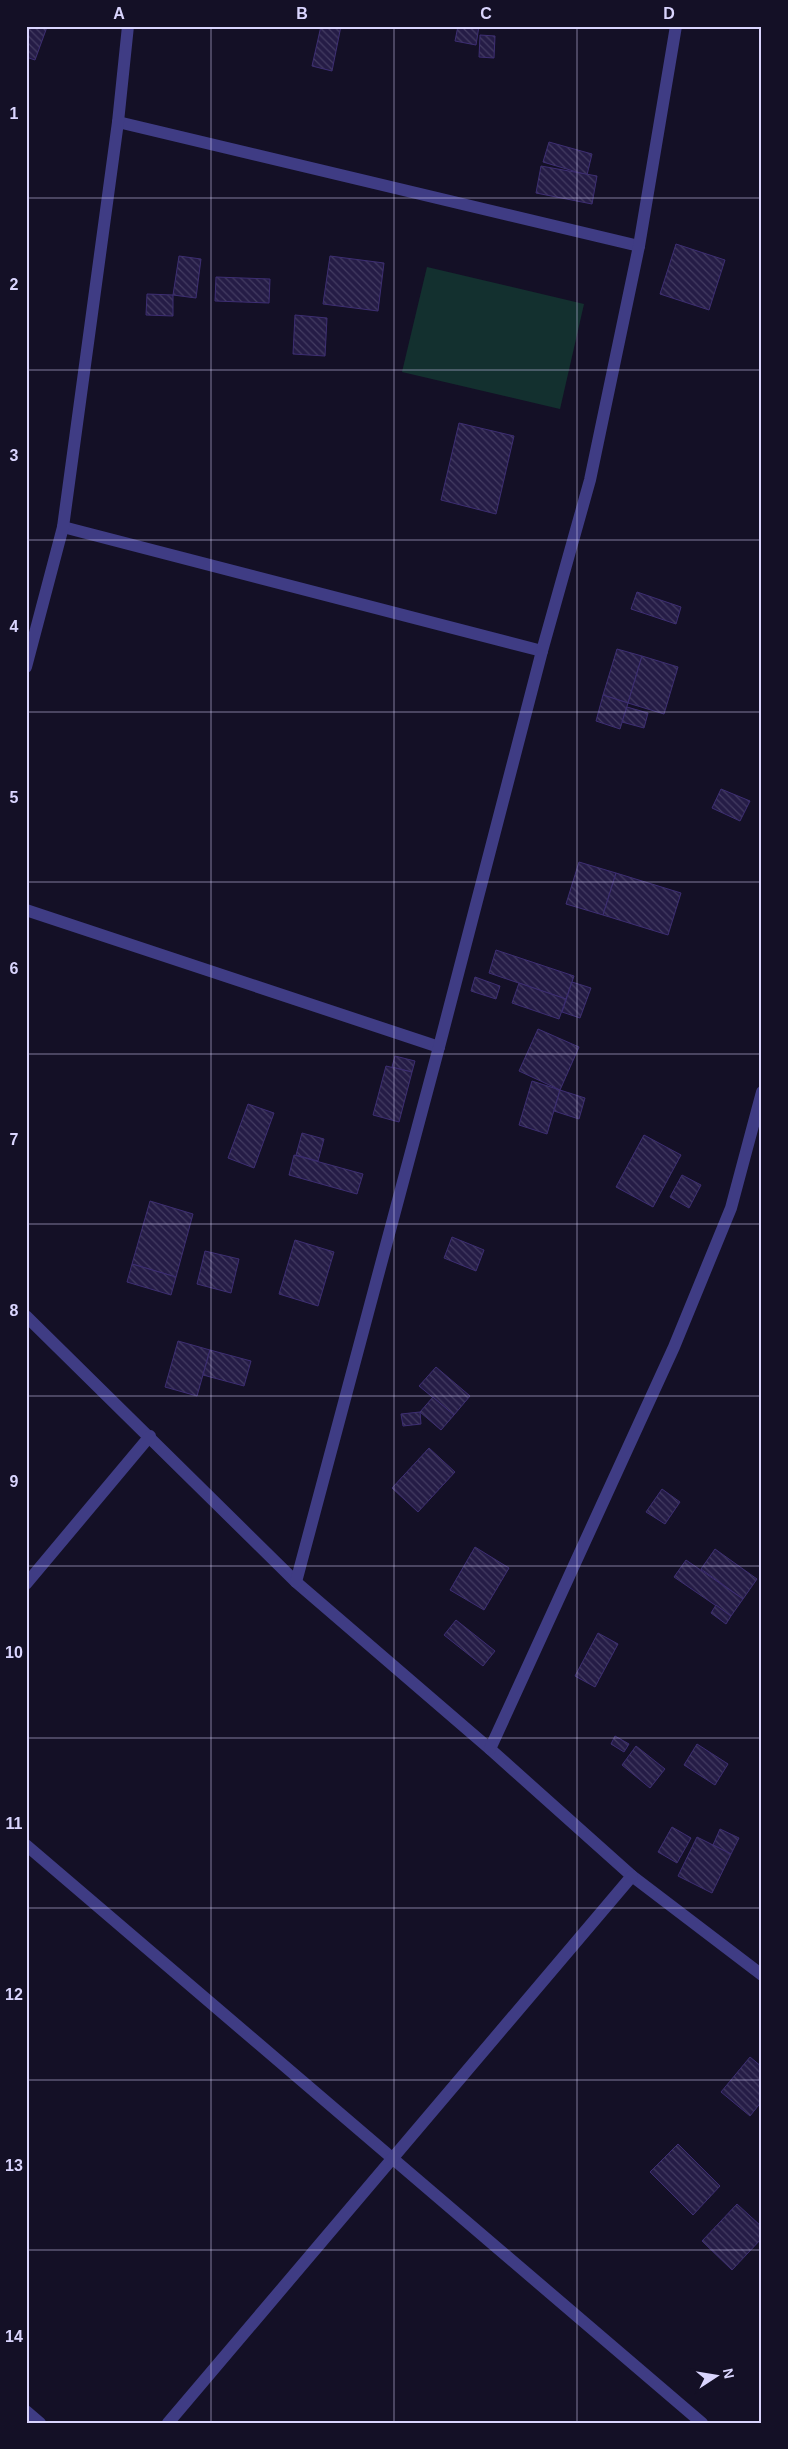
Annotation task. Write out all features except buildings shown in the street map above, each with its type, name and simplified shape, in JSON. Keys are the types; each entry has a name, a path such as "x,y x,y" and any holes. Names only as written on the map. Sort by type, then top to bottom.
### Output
{"street":[{"path":"26,667 63,527 118,122 128,26"},
{"path":"296,1582 439,1047 542,650 590,480 639,246 676,26"},
{"path":"118,122 639,246"},
{"path":"63,527 542,650"},
{"path":"26,910 439,1047"},
{"path":"490,1749 674,1347 731,1208 762,1092"},
{"path":"26,1316 150,1436 296,1582 490,1749 632,1876 762,1975"},
{"path":"26,1584 150,1436"},
{"path":"26,1845 702,2423"},
{"path":"168,2423 632,1876"},
{"path":"26,2411 40,2423"}],"green space":[{"path":"427,267 584,304 560,409 402,372"}]}
